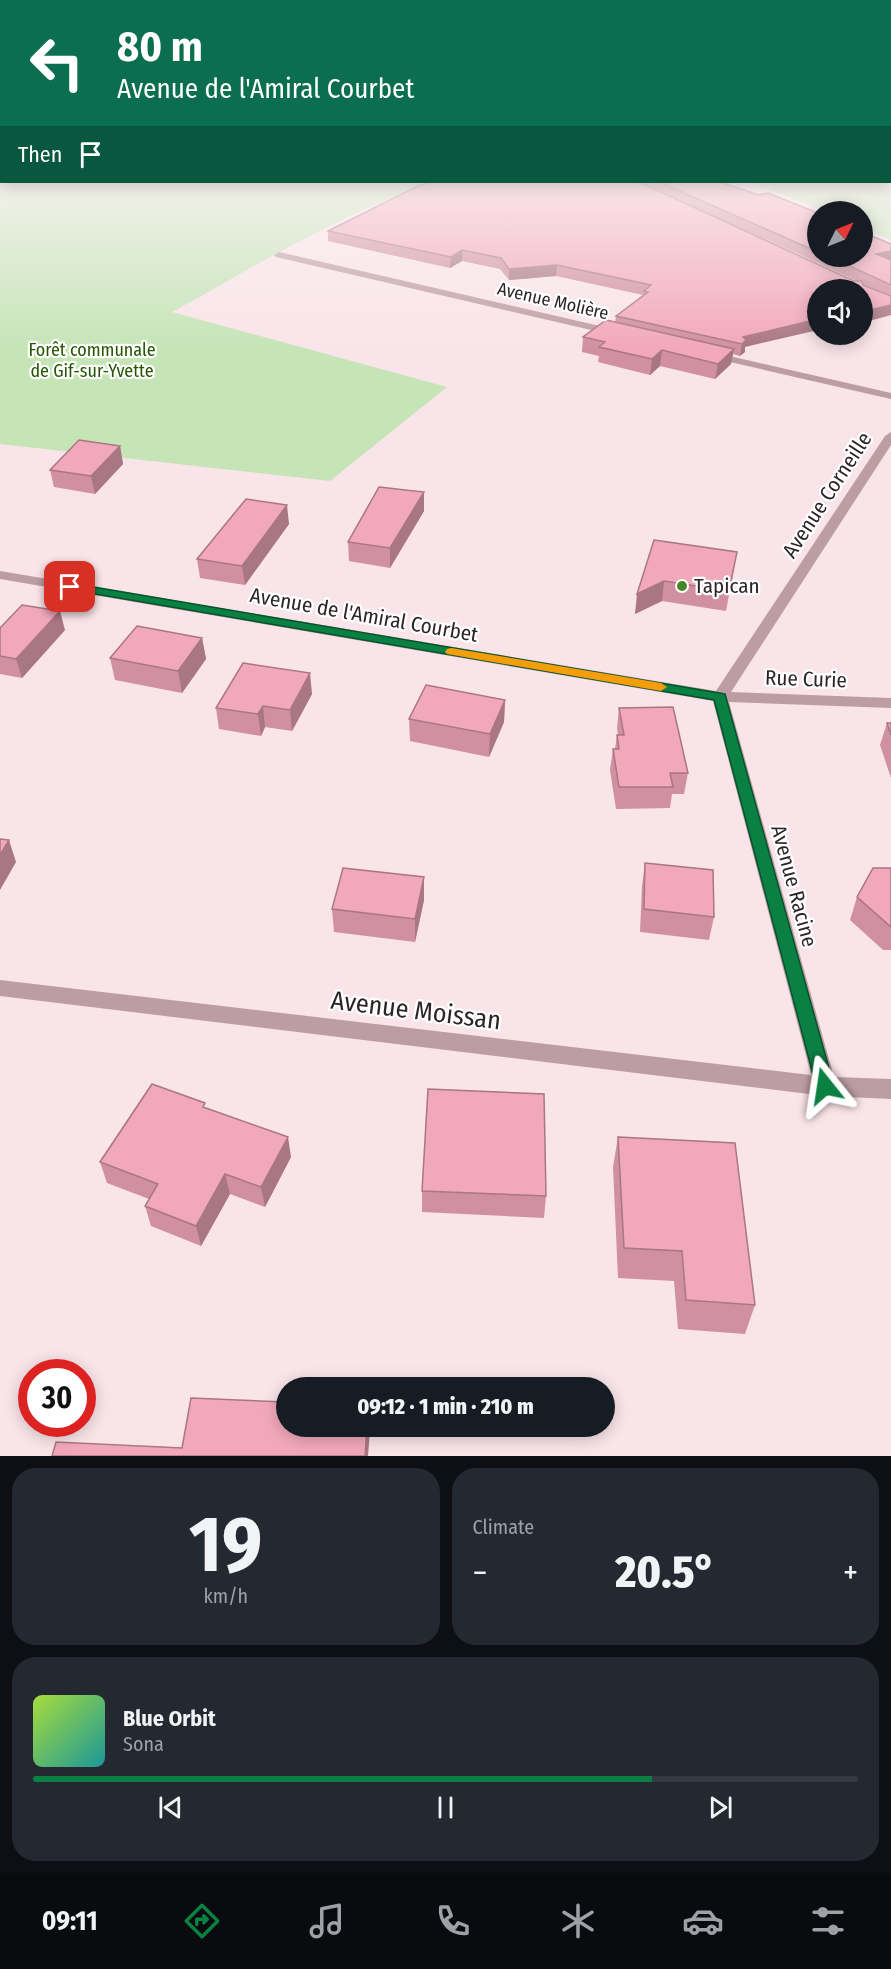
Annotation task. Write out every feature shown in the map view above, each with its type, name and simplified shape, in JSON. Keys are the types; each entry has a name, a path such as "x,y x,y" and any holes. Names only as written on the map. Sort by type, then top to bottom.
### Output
{"street":[{"name":"Avenue Molière","path":"279,255 625,335"},
{"path":"706,353 891,396"},
{"name":"Avenue Corneille","path":"720,697 891,436"},
{"name":"Avenue de l'Amiral Courbet","path":"0,575 720,697"},
{"name":"Rue Curie","path":"720,697 891,703"},
{"name":"Avenue Racine","path":"720,697 825,1086"},
{"name":"Avenue Moissan","path":"0,988 825,1086 891,1089"}],"green space":[{"name":"Forêt communale de Gif-sur-Yvette","path":"0,214 355,214 302,240 172,312 447,387 330,481 0,444"},
{"path":"873,214 891,214 891,240 873,232"}],"building":[{"path":"362,214 708,214 807,259 807,267 824,267 850,279 807,279 807,322 743,337 746,340 742,344 616,316 648,292 644,291 651,285 557,265 509,269 501,258 462,250 451,257 328,231"},
{"path":"732,214 807,214 807,247"},
{"path":"873,237 891,244 891,251 876,254 891,260 891,285 852,267 873,267"},
{"path":"873,289 891,296 891,305 873,309"},
{"path":"606,320 734,349 718,364 662,350 652,359 599,347 605,342 583,337"},
{"path":"79,440 120,446 91,476 50,470"},
{"path":"379,487 424,492 390,548 348,542"},
{"path":"246,499 287,505 242,566 197,559"},
{"path":"654,540 737,552 729,591 664,581 637,594"},
{"path":"22,605 60,611 16,659 0,656 0,628"},
{"path":"137,626 202,638 178,671 110,658"},
{"path":"243,663 310,673 290,710 263,706 258,714 216,708"},
{"path":"426,685 505,700 490,734 409,719"},
{"path":"673,707 688,773 670,773 673,787 619,787 613,749 619,749 617,735 624,735 619,708"},
{"path":"887,723 891,723 891,735"},
{"path":"0,839 9,840 0,855"},
{"path":"645,863 713,870 714,917 644,909"},
{"path":"343,868 424,877 415,919 332,909"},
{"path":"873,868 891,868 891,927 857,897"},
{"path":"152,1084 205,1103 203,1107 288,1137 261,1187 225,1174 196,1226 145,1206 158,1184 100,1162"},
{"path":"428,1089 544,1094 546,1196 422,1191"},
{"path":"618,1137 735,1143 755,1305 686,1300 682,1251 624,1248"},
{"path":"191,1398 276,1402 276,1437 366,1437 365,1456 52,1456 56,1442 182,1448"}],"slow traffic":[{"path":"451,652 661,687"}],"place":[{"name":"Tapican","path":"682,586"}],"route":[{"path":"70,587 720,697 825,1086"}]}
